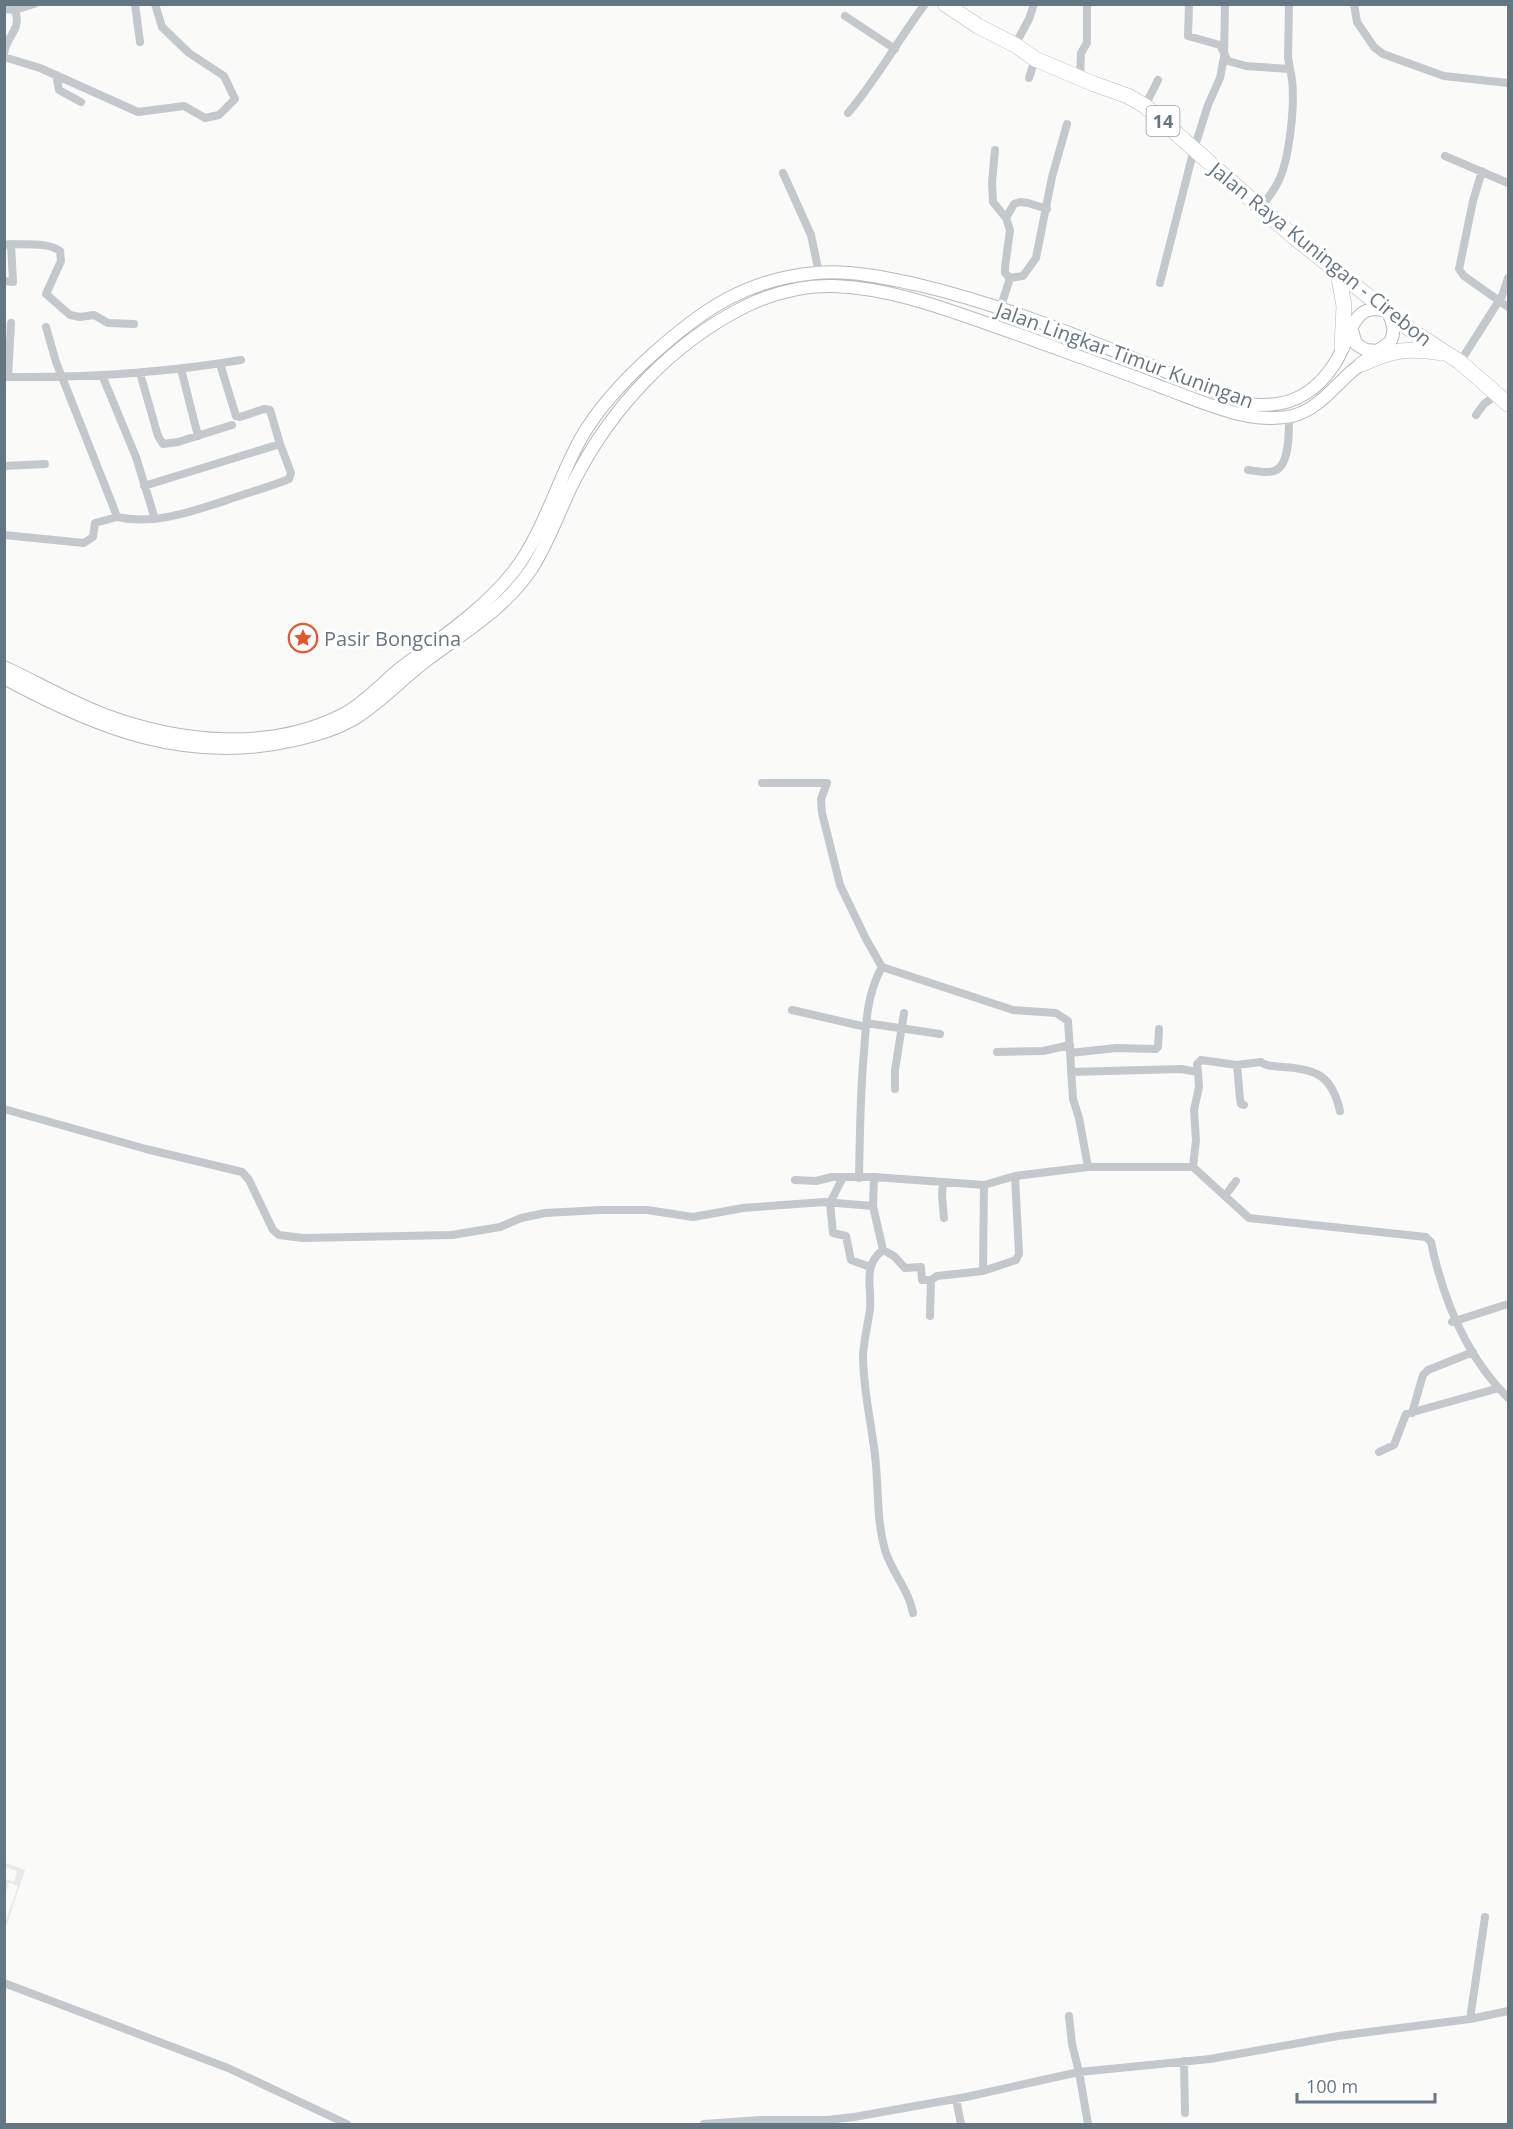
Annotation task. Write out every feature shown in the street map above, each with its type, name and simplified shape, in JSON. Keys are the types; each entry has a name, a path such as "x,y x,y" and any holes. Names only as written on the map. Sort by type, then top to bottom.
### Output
{"highway":[{"name":"Jalan Raya Kuningan - Cirebon","path":"945,4 1035,59 1128,96 1145,106 1295,238 1412,332 1454,358 1502,399"},
{"path":"1338,272 1344,306 1340,353"},
{"path":"1356,369 1387,353 1414,350 1454,358"}],"main road":[{"name":"Jalan Lingkar Timur Kuningan","path":"4,667 103,714 158,731 196,738 271,736 327,722 347,712 367,698 398,670 467,620 514,571 532,541 582,437 621,383 686,325 720,302 770,282 819,273 843,273 898,280 960,295 1053,327 1248,404 1263,406 1284,404 1310,391 1327,375 1351,327 1361,314 1370,308 1388,312 1393,322 1394,335 1390,342 1308,410 1289,416 1252,416 1233,412 948,309 882,293 835,286 804,288 782,293 749,305 725,318 681,347 647,380 611,419 575,478 548,539 531,569 496,609 420,665 355,719 314,735 276,744 225,750 155,741 101,724 4,678"},
{"path":"1351,327 1356,344 1366,350 1378,351"},
{"path":"1340,353 1356,369"}],"street":[{"path":"4,9 15,10 34,4"},
{"path":"135,4 140,42"},
{"path":"15,10 16,31 9,39 4,55 56,75 138,112 184,106 205,118 219,115 235,99 224,75 196,59 162,27 155,4"},
{"path":"848,113 865,93 925,4"},
{"path":"1015,45 1034,4"},
{"path":"1080,78 1081,53 1087,43 1088,4"},
{"path":"1189,4 1188,36 1220,45 1228,61 1246,66 1290,69"},
{"path":"1161,283 1194,149 1208,105 1220,78 1224,57 1225,4"},
{"path":"1261,208 1278,183 1286,160 1293,80 1287,36 1289,4"},
{"path":"1354,4 1357,22 1374,48 1383,54 1444,76 1509,83"},
{"path":"844,16 895,50"},
{"path":"1029,78 1035,59"},
{"path":"56,75 59,90 81,102"},
{"path":"1145,106 1158,80"},
{"path":"1010,278 1023,276 1036,258 1052,177 1068,124"},
{"path":"995,150 993,202 1006,219 1010,230 1005,273 1010,278"},
{"path":"1445,156 1509,183"},
{"path":"1482,171 1459,269 1460,273 1509,307"},
{"path":"783,173 811,235 819,273"},
{"path":"1006,219 1014,204 1020,202 1047,209"},
{"path":"4,281 13,282 8,244 56,248 60,251 61,261 46,294 70,315 80,317 94,315 108,323 134,324"},
{"path":"995,326 1010,278"},
{"path":"1454,358 1502,296 1509,278"},
{"path":"11,323 6,377 62,378 140,373 241,360"},
{"path":"46,327 62,378 117,517"},
{"path":"4,535 84,543 93,537 95,524 117,517 155,519 199,509 289,479 291,473 270,410 264,409 240,417 236,416 220,363"},
{"path":"181,369 198,436"},
{"path":"140,373 158,436 164,444 232,425"},
{"path":"102,375 136,457 155,519"},
{"path":"1476,415 1484,404 1502,399"},
{"path":"1248,470 1275,471 1279,468 1288,447 1289,416"},
{"path":"144,486 280,444"},
{"path":"4,466 45,464"},
{"path":"762,783 827,783 821,799 822,813 840,885 882,967 1012,1010 1056,1013 1068,1022 1073,1099 1088,1167"},
{"path":"860,1178 862,1078 866,1025 874,981 882,967"},
{"path":"792,1010 866,1025 940,1034"},
{"path":"896,1089 895,1070 904,1013"},
{"path":"997,1052 1156,1049 1159,1029"},
{"path":"1193,1167 1196,1140 1194,1110 1199,1087 1197,1064 1201,1060 1236,1065 1261,1062 1266,1066 1317,1072 1331,1085 1340,1111"},
{"path":"1236,1065 1240,1099 1244,1105"},
{"path":"1071,1072 1180,1069 1198,1072"},
{"path":"4,1109 146,1149 242,1172 249,1180 273,1230 279,1235 303,1238 452,1235 500,1227 521,1218 569,1212 647,1210 693,1217 743,1209 830,1203 873,1206"},
{"path":"795,1180 874,1177 984,1185 1016,1176 1088,1167 1193,1167 1249,1218 1426,1237 1431,1242 1453,1322 1499,1388 1509,1398"},
{"path":"874,1177 873,1206 883,1250 894,1256 905,1268 921,1267 922,1280 931,1280 937,1276 983,1271 1018,1258 1016,1176"},
{"path":"842,1179 830,1203 833,1233 846,1236 851,1260 870,1267"},
{"path":"1225,1196 1236,1181"},
{"path":"943,1183 944,1218"},
{"path":"983,1271 984,1185"},
{"path":"883,1250 874,1257 870,1267 870,1308 863,1352 865,1391 875,1455 879,1521 889,1559 910,1599 913,1613"},
{"path":"930,1316 931,1280"},
{"path":"1453,1322 1509,1304"},
{"path":"1412,1413 1423,1375 1428,1370 1473,1352"},
{"path":"1379,1452 1394,1445 1405,1416 1499,1388"},
{"path":"1470,2019 1485,1917"},
{"path":"4,1983 228,2068 347,2124"},
{"path":"704,2124 854,2117 1080,2072 1210,2059 1338,2036 1470,2019 1509,2011"},
{"path":"1069,2016 1072,2044 1080,2072 1088,2124"},
{"path":"1184,2061 1185,2113"},
{"path":"956,2098 961,2124"}],"shaded area":[{"path":"5,1863 25,1870 5,1930 5,1923 18,1886 9,1882 5,1895 5,1879 14,1882 17,1871 5,1867"}],"place":[{"name":"Pasir Bongcina","path":"303,638"}]}
